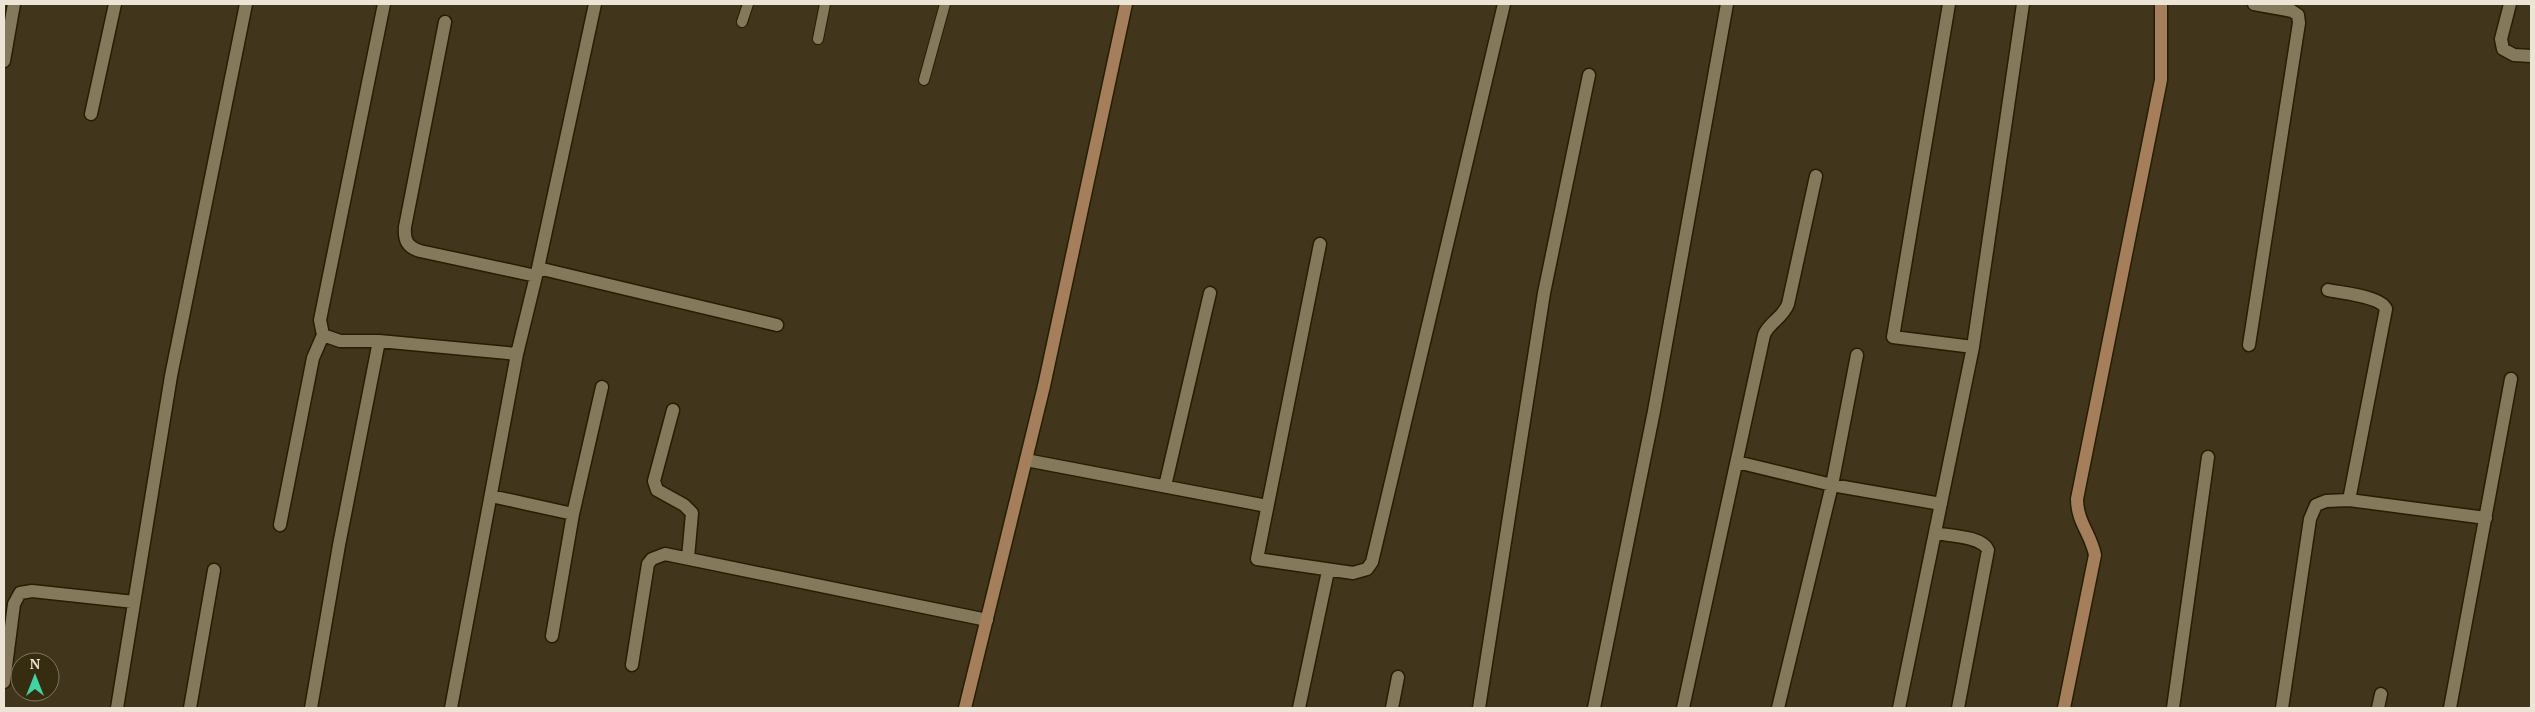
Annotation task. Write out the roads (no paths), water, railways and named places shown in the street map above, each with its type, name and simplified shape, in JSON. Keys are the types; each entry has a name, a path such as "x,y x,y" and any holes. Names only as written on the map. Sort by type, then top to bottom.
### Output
{"main road":[{"path":"965,708 1026,460 1126,4"},
{"path":"2064,708 2095,555 2089,537 2077,514 2077,499 2161,80 2161,4"}],"street":[{"path":"4,61 14,4"},
{"path":"91,114 115,4"},
{"path":"117,708 171,376 246,4"},
{"path":"280,525 313,358 323,335 320,320 384,4"},
{"path":"451,708 517,354 537,272 595,4"},
{"path":"1320,244 1257,559 1328,571 1361,572 1372,562 1504,4"},
{"path":"1594,708 1656,401 1727,4"},
{"path":"1949,4 1893,336 1973,347"},
{"path":"1899,708 1973,347 2024,4"},
{"path":"2249,345 2299,23 2298,15 2292,11 2261,4"},
{"path":"2510,4 2501,39 2503,49 2514,55 2531,56"},
{"path":"446,22 405,227 405,239 411,248 537,272 777,325"},
{"path":"1479,708 1544,293 1589,75"},
{"path":"1683,708 1764,335 1768,326 1784,314 1788,304 1816,176"},
{"path":"2328,290 2376,300 2384,305 2386,309 2348,500"},
{"path":"1165,486 1210,293"},
{"path":"323,335 340,341 379,341 517,354"},
{"path":"311,708 339,545 379,341"},
{"path":"1778,708 1832,485 1857,355"},
{"path":"2450,708 2511,379"},
{"path":"552,636 573,514 602,387"},
{"path":"673,410 654,480 657,490 684,505 692,513 688,558"},
{"path":"2173,708 2208,457"},
{"path":"1026,460 1267,506"},
{"path":"1737,462 1832,485 1941,504"},
{"path":"491,496 573,514"},
{"path":"2282,708 2313,510 2320,502 2348,500 2486,518"},
{"path":"1935,533 1976,541 1986,546 1988,550 1958,708"},
{"path":"632,665 648,564 652,559 665,554 987,620"},
{"path":"190,708 214,570"},
{"path":"1299,708 1328,571"},
{"path":"4,682 14,604 20,593 32,591 134,602"},
{"path":"1392,708 1398,677"},
{"path":"2378,708 2380,694"}],"lane":[{"path":"742,22 748,4"},
{"path":"818,39 825,4"},
{"path":"924,80 945,4"}]}
